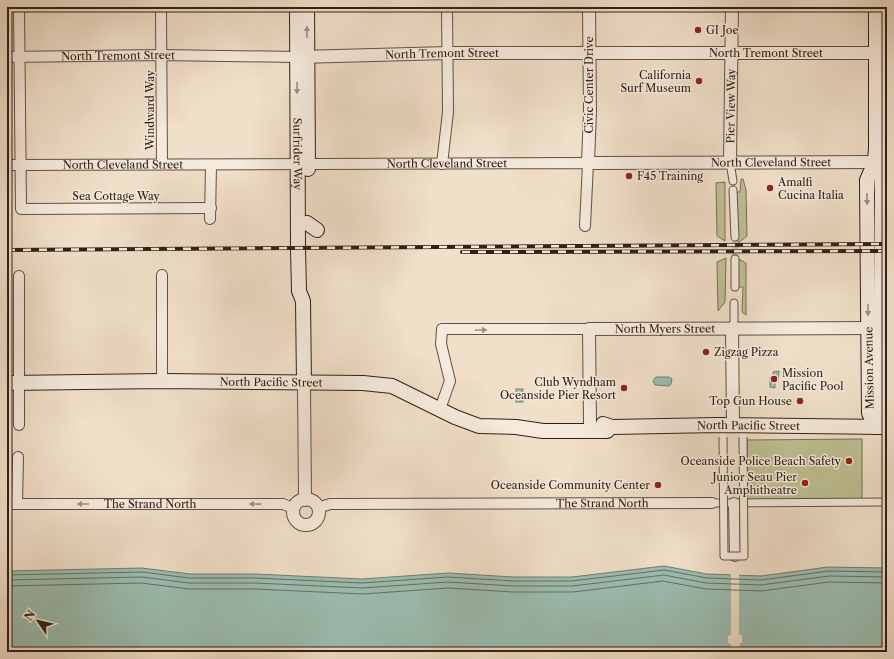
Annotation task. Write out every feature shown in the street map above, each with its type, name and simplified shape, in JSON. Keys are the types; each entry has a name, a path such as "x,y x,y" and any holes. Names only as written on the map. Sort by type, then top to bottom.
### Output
{"main road":[{"name":"Surfrider Way","path":"297,7 302,57 303,165 299,291 303,301 304,383"},
{"name":"Surfrider Way","path":"302,57 307,7"},
{"name":"Mission Avenue","path":"876,7 876,53 882,195 878,328 881,427"},
{"name":"Surfrider Way","path":"303,165 312,226 307,294 303,301"},
{"name":"North Pacific Street","path":"13,383 162,381 363,383 392,386 455,417 479,426 525,428 543,432 607,431 610,427"},
{"name":"North Pacific Street","path":"525,428 545,424 590,423 607,424 610,427 881,427"}],"street":[{"path":"19,7 18,56 20,165"},
{"name":"Windward Way","path":"161,7 162,164"},
{"path":"442,164 448,112 448,7"},
{"name":"Civic Center Drive","path":"588,163 589,7"},
{"name":"Pier View Way","path":"732,7 730,162 733,181"},
{"name":"North Tremont Street","path":"7,57 162,55 302,57 589,53 876,53"},
{"name":"North Cleveland Street","path":"7,165 303,165 881,161"},
{"path":"585,226 588,163"},
{"name":"Sea Cottage Way","path":"20,165 21,208 210,208"},
{"path":"210,219 212,165"},
{"path":"733,190 735,238"},
{"path":"735,259 735,287"},
{"path":"162,275 162,381"},
{"path":"19,276 13,383 19,425"},
{"path":"733,426 732,329 734,321 734,303"},
{"name":"North Myers Street","path":"440,409 450,381 441,344 442,329 878,328"},
{"path":"589,329 590,423"},
{"name":"Surfrider Way","path":"304,383 305,500"},
{"path":"723,437 724,556 744,556 743,437"},
{"path":"12,504 18,457"},
{"path":"305,500 314,502 318,508 316,519 307,525 298,522 294,518 293,508 297,502 305,500"},
{"name":"The Strand North","path":"318,508 330,504 887,502"},
{"path":"734,503 734,556"},
{"name":"The Strand North","path":"12,504 283,504 293,508"}],"green space":[{"path":"741,179 743,179 746,190 747,236 738,243 736,192 740,192"},
{"path":"725,182 725,241 717,236 716,183"},
{"path":"726,258 725,302 718,311 717,262"},
{"path":"737,258 746,263 746,315 742,312 743,287 736,287"},
{"path":"862,439 862,499 747,500 747,440"}],"water":[{"name":"Mission Pacific Pool","path":"779,371 778,381 775,382 775,388 770,387 770,377 773,376 773,372"},
{"path":"656,377 669,377 672,379 671,384 669,386 655,385 653,381"},
{"path":"516,389 523,389 523,402 516,402"},
{"path":"664,566 707,574 761,576 828,567 887,568 887,652 7,652 7,571 142,568 190,574 255,574 362,579 448,573 513,577 572,577"}],"pier":[{"path":"731,573 739,573 739,635 742,635 740,652 731,652 731,644 728,643 728,636 731,635"}],"tunnel":[{"path":"735,237 735,259"}],"railway":[{"path":"7,250 887,244"},
{"path":"462,252 887,251"}],"place":[{"name":"GI Joe","path":"698,30"},
{"name":"California Surf Museum","path":"699,81"},
{"name":"F45 Training","path":"629,176"},
{"name":"Amalfi Cucina Italia","path":"770,188"},
{"name":"Zigzag Pizza","path":"706,352"},
{"name":"Mission Pacific Pool","path":"774,379"},
{"name":"Club Wyndham Oceanside Pier Resort","path":"624,388"},
{"name":"Top Gun House","path":"800,401"},
{"name":"Oceanside Police Beach Safety","path":"849,461"},
{"name":"Junior Seau Pier Amphitheatre","path":"805,483"},
{"name":"Oceanside Community Center","path":"658,485"}]}
